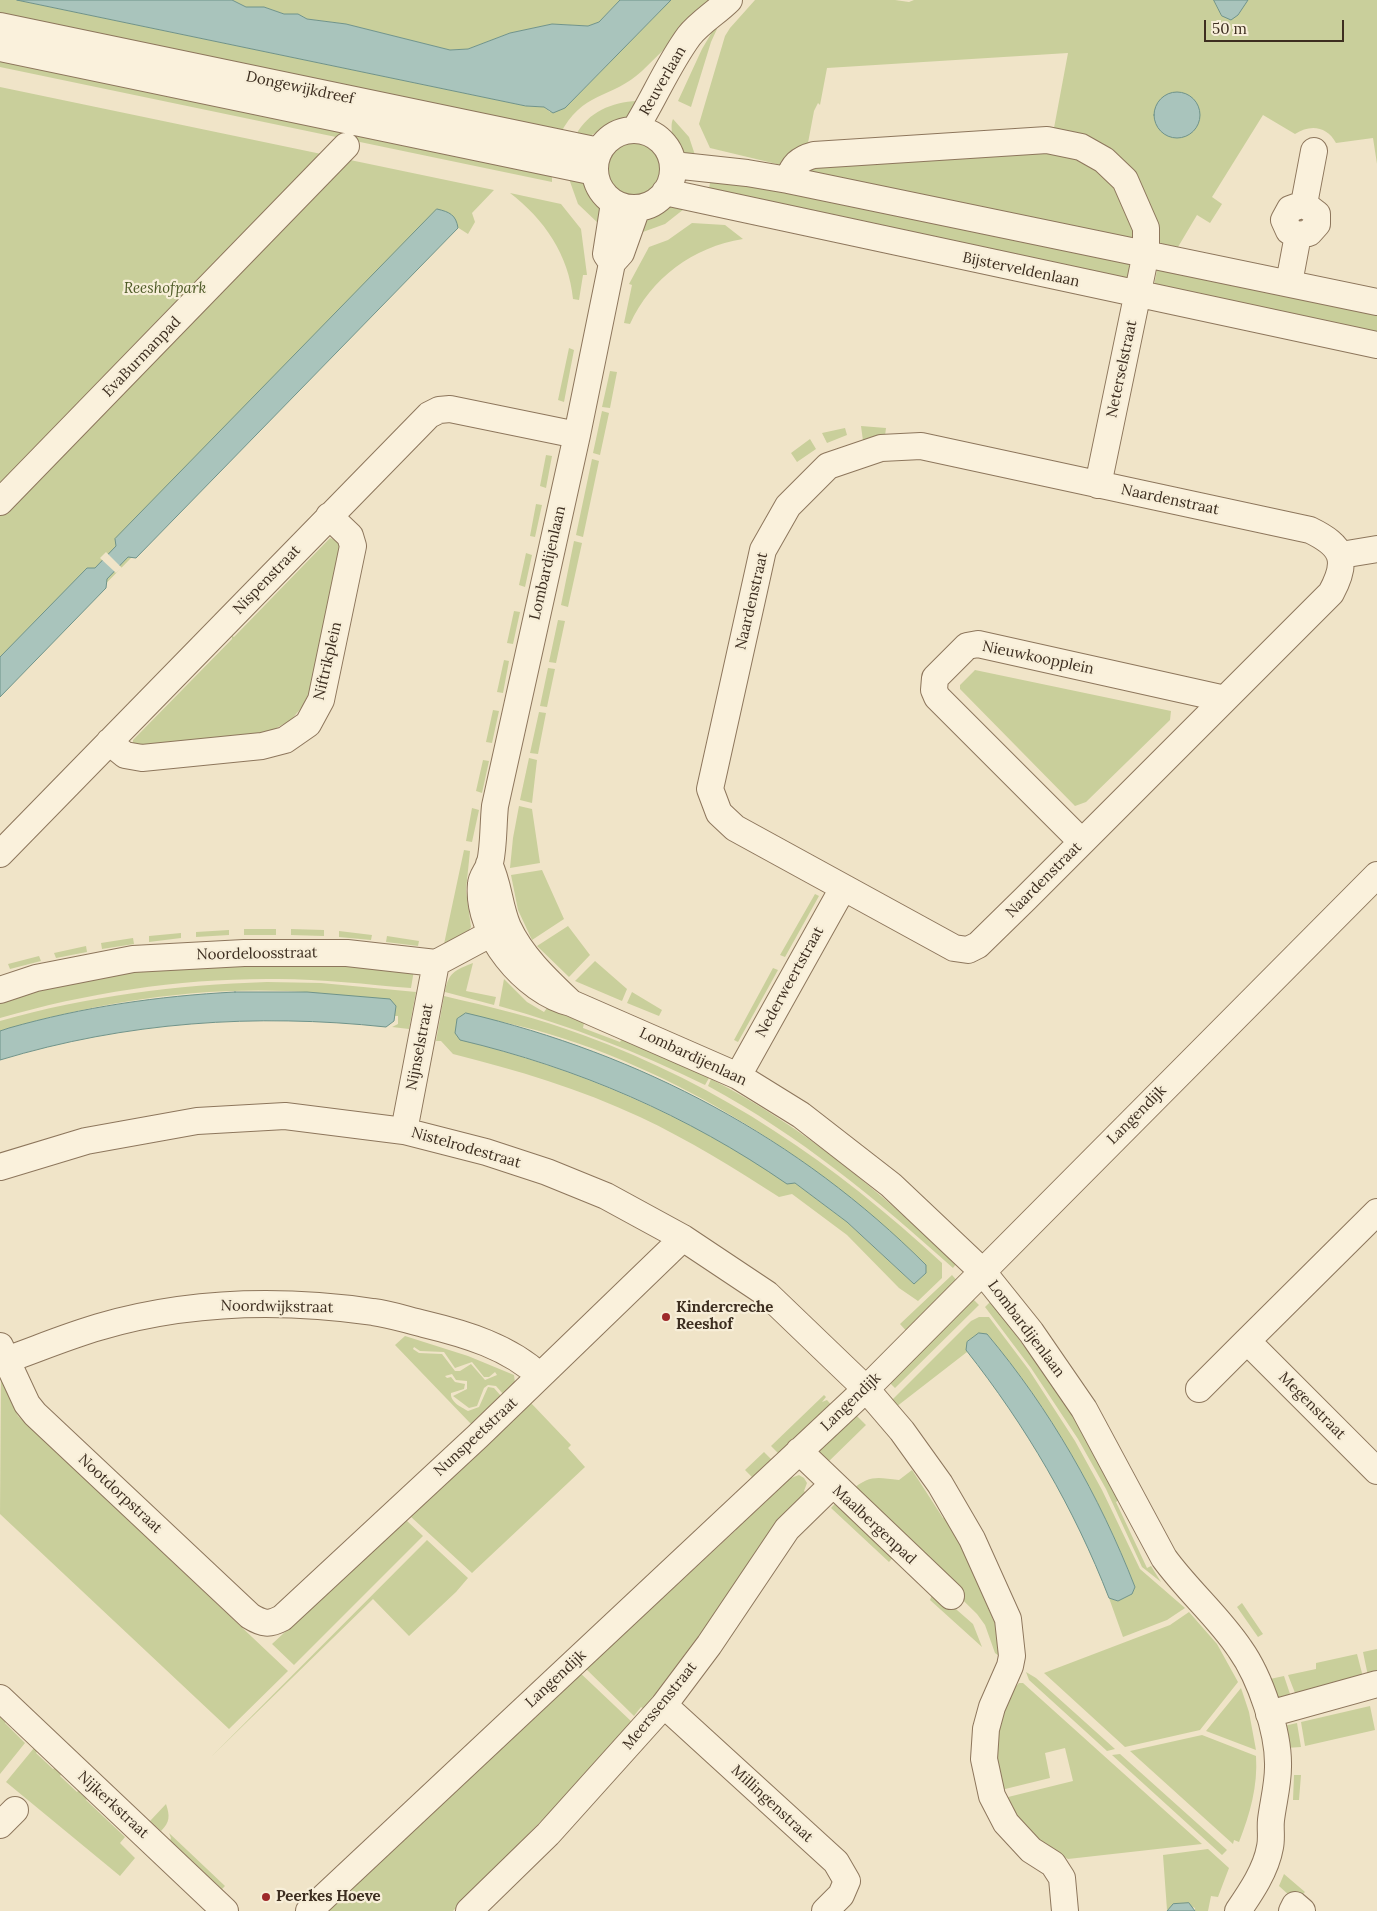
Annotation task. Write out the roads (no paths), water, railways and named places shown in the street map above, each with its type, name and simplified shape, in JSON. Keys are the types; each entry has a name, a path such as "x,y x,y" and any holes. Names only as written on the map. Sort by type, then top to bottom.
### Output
{"street":[{"name":"Reuverlaan","path":"635,129 653,100 665,72 690,34 721,7"},
{"name":"Reuverlaan","path":"659,138 679,82 721,7"},
{"name":"Dongewijkdreef","path":"0,26 597,161"},
{"name":"Dongewijkdreef","path":"0,48 597,161"},
{"path":"635,129 648,132 659,138 671,155 673,164 673,174 665,192 648,206 625,205 600,190 597,161 614,135 635,129"},
{"path":"788,180 792,168 800,158 814,155 1047,140 1072,145 1081,147 1104,160 1124,180 1146,228 1146,253"},
{"name":"EvaBurmanpad","path":"0,502 346,146"},
{"path":"1289,283 1298,235 1309,233 1317,224 1317,214 1304,204 1314,151"},
{"path":"673,164 747,172 788,180 1377,302"},
{"name":"Bijsterveldenlaan","path":"665,192 1377,345"},
{"name":"Lombardijenlaan","path":"625,205 621,253 612,263 577,435 495,806 490,864 480,882 482,908 500,929 524,978 544,993 738,1076 801,1115 891,1185 982,1271 1031,1332 1084,1409 1164,1558 1180,1581 1211,1611 1241,1650 1256,1677 1269,1714 1278,1768 1270,1823 1270,1847 1256,1884 1237,1911"},
{"name":"Neterselstraat","path":"1098,485 1146,253"},
{"name":"Nispenstraat","path":"0,854 429,415 439,410 450,409 577,435"},
{"name":"Naardenstraat","path":"921,446 1098,485 1310,530 1327,538 1341,555 1341,568 1331,593 978,944 968,950 954,948 735,828 719,813 710,789 762,550 788,506 828,466 880,448 921,446"},
{"name":"Niftrikplein","path":"110,742 125,755 142,758 262,746 285,740 308,724 321,700 353,546 350,536 329,516"},
{"path":"1341,555 1377,549"},
{"name":"Nieuwkoopplein","path":"1082,842 937,697 934,690 935,678 967,646 978,644 1225,699"},
{"name":"Langendijk","path":"309,1911 866,1389 1377,875"},
{"name":"Nederweertstraat","path":"738,1076 842,888"},
{"path":"436,963 500,929"},
{"name":"Noordeloosstraat","path":"0,990 36,978 133,959 244,953 347,953 436,963"},
{"name":"Nijnselstraat","path":"404,1131 436,963"},
{"name":"Nistelrodestraat","path":"0,1166 86,1141 197,1121 285,1116 404,1131 486,1152 547,1172 606,1196 683,1238 768,1294 866,1389 902,1431 940,1484 972,1539 1008,1619 1012,1656 1010,1666 992,1707 986,1729 984,1760 992,1796 1006,1823 1031,1850 1053,1864 1062,1878 1065,1911"},
{"path":"1199,1389 1377,1213"},
{"name":"Nunspeetstraat","path":"262,1623 273,1623 282,1618 540,1376 683,1238"},
{"name":"Noordwijkstraat","path":"3,1353 99,1327 182,1310 237,1304 298,1305 374,1312 437,1328 515,1356 540,1376"},
{"name":"Megenstraat","path":"1247,1341 1377,1471"},
{"name":"Nootdorpstraat","path":"3,1353 27,1404 35,1414 250,1616 262,1623"},
{"name":"Maalbergenpad","path":"799,1451 832,1485 951,1596"},
{"name":"Meerssenstraat","path":"469,1911 548,1834 664,1705 709,1645 787,1528 832,1485"},
{"path":"1269,1714 1377,1684"},
{"name":"Nijkerkstraat","path":"0,1698 225,1911"},
{"name":"Millingenstraat","path":"664,1705 836,1862 847,1881 841,1896 825,1911"},
{"path":"1292,1911 1295,1905 1302,1911"}],"water":[{"path":"17,0 232,0 246,7 264,7 284,14 298,14 307,19 346,24 450,50 468,49 510,33 552,24 588,26 599,22 620,0 671,0 565,108 553,113 544,107 526,106"},
{"path":"1214,0 1248,0 1238,15 1231,20 1222,16"},
{"path":"1172,92 1182,92 1196,102 1200,115 1196,128 1190,134 1182,138 1172,138 1158,128 1154,120 1154,110 1164,96"},
{"path":"437,209 452,215 456,220 458,228 136,558 128,557 107,579 106,588 0,697 0,657 87,568 95,568 116,546 115,539"},
{"path":"235,992 307,992 390,999 396,1006 394,1021 386,1027 288,1021 191,1024 95,1037 47,1047 0,1060 0,1031 9,1028 93,1008 178,996"},
{"path":"466,1013 531,1030 594,1052 655,1077 714,1107 771,1140 825,1178 877,1219 926,1265 926,1273 914,1284 847,1222 795,1183 787,1184 749,1159 671,1115 589,1080 547,1065 504,1051 460,1040 455,1033 457,1019"},
{"path":"979,1333 987,1334 1010,1363 1032,1392 1071,1454 1106,1519 1121,1553 1135,1587 1132,1594 1118,1601 1109,1598 1080,1532 1047,1469 1009,1408 966,1350 967,1342"},
{"path":"1189,1903 1195,1911 1167,1911 1173,1904"}],"place":[{"name":"Kindercreche Reeshof","path":"666,1317"},
{"name":"Peerkes Hoeve","path":"266,1897"}],"park label":[{"name":"Reeshofpark","path":"165,289"}]}
